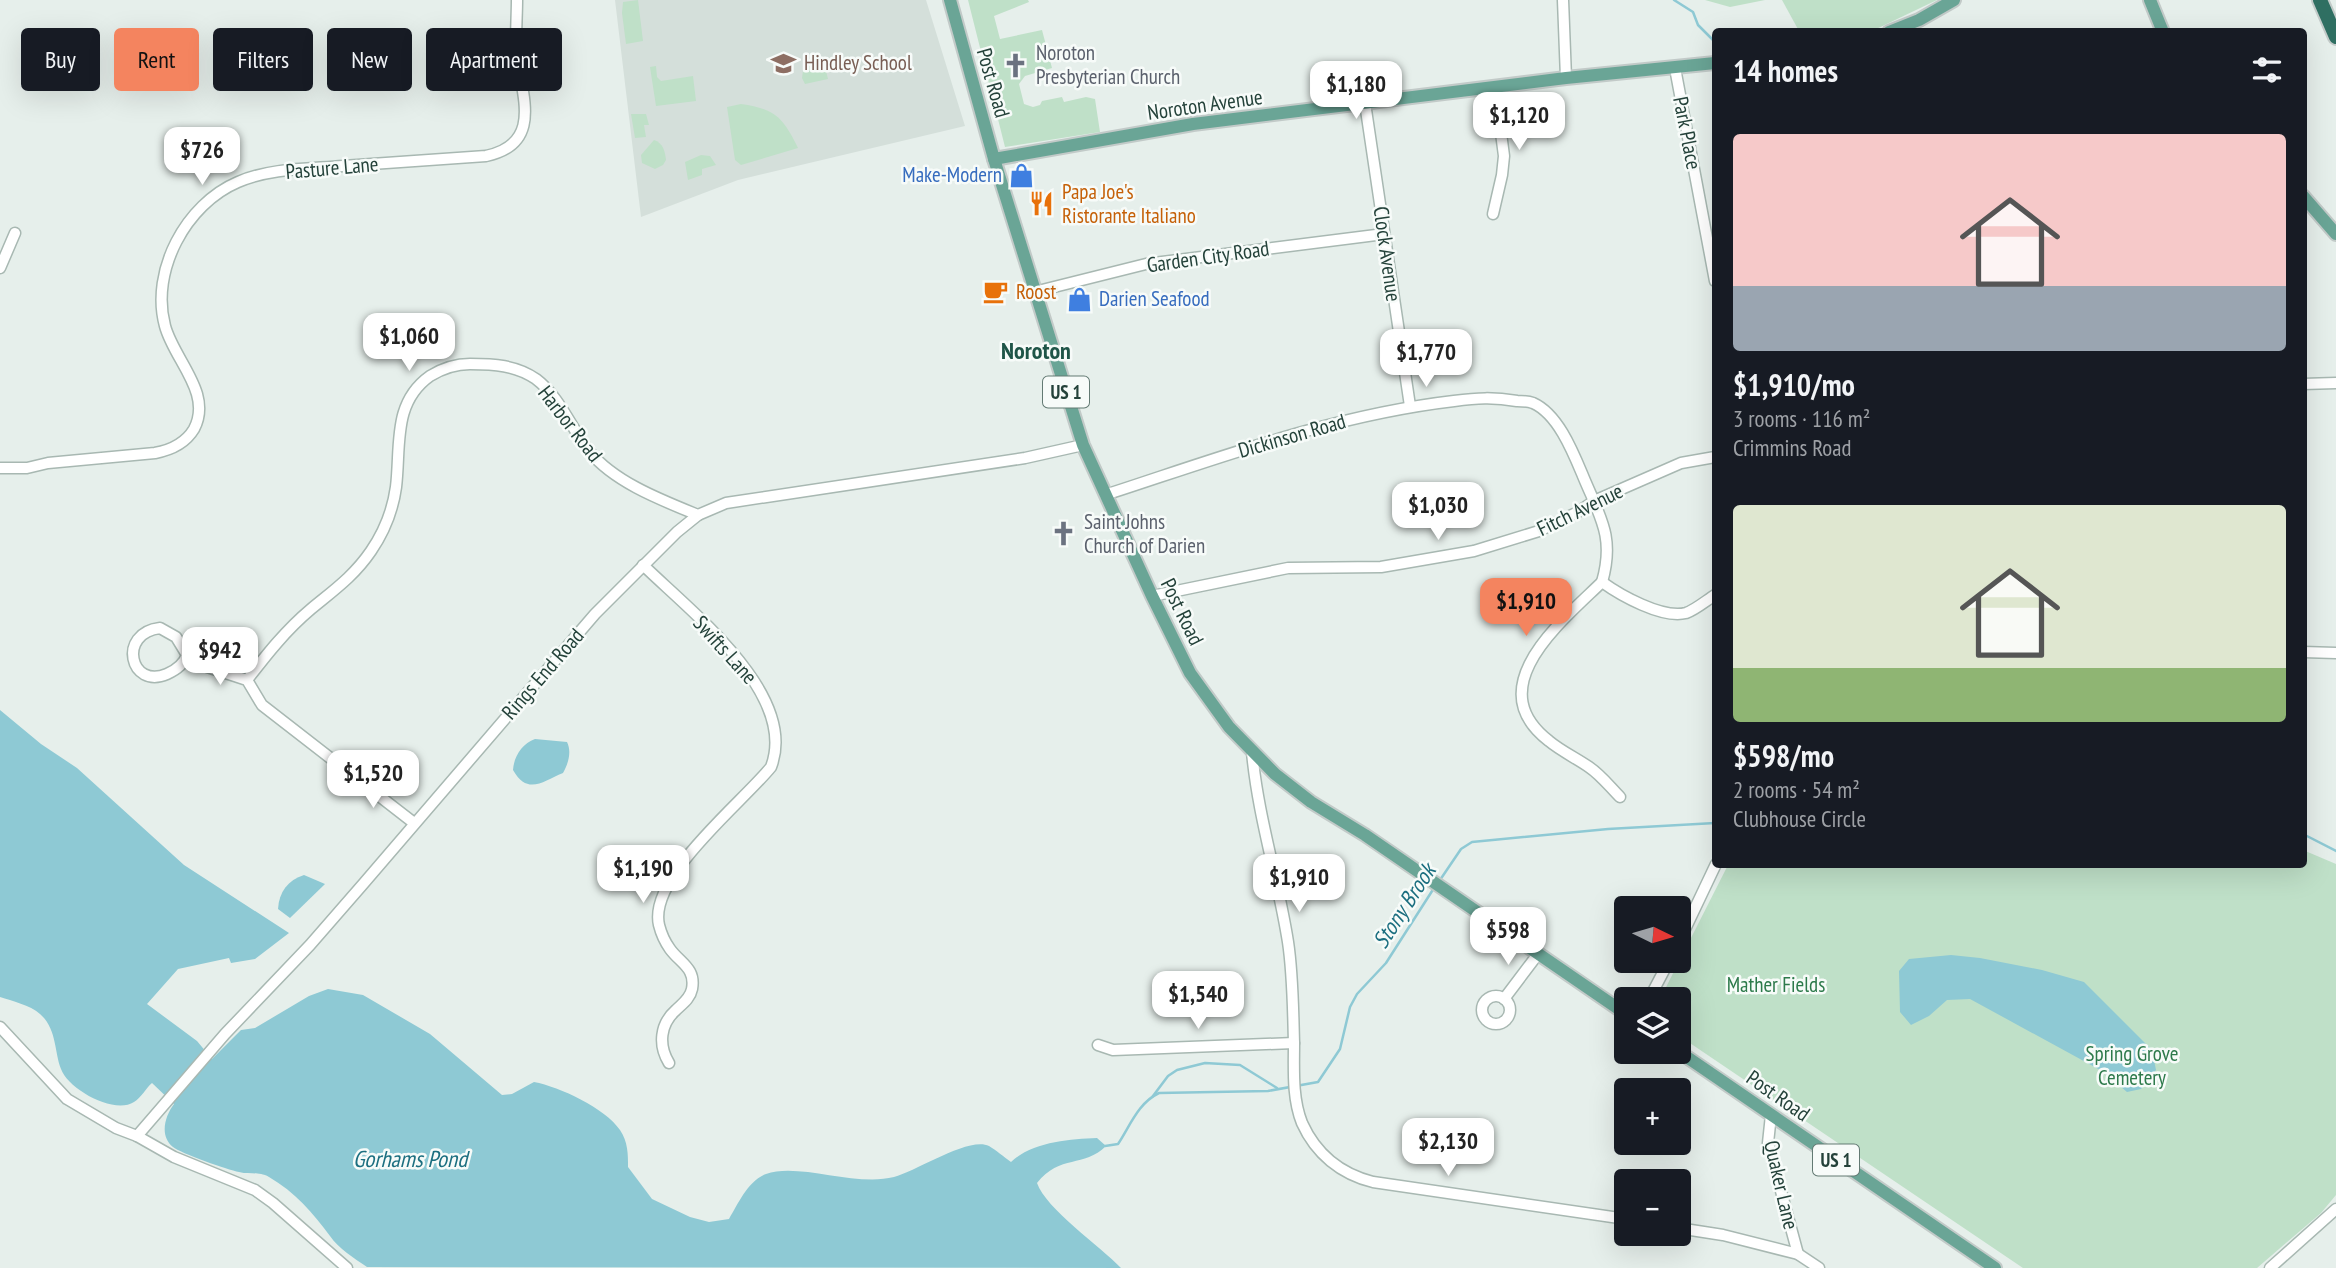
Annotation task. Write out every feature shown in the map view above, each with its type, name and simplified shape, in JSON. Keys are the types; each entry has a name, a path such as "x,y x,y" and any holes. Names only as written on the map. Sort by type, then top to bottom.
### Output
{"highway":[{"path":"2320,0 2336,37"}],"main road":[{"name":"Post Road","path":"950,0 994,159 1083,445 1190,673 1217,712 1252,752 1311,802 1365,835 1614,1006"},
{"path":"1899,28 1954,0"},
{"path":"2150,0 2161,28"},
{"name":"Noroton Avenue","path":"994,159 1193,124 1566,78 1712,63"},
{"path":"2307,201 2336,234"},
{"name":"Post Road","path":"1691,1060 1995,1268"}],"street":[{"name":"Pasture Lane","path":"0,468 27,468 48,463 155,453 187,439 198,420 199,400 166,331 162,296 164,274 174,247 186,227 204,205 222,191 239,181 262,175 486,156 507,149 520,133 526,116 517,52 517,0"},
{"path":"1563,0 1566,78"},
{"name":"Park Place","path":"1675,68 1712,265"},
{"path":"1493,214 1504,156 1495,87"},
{"name":"Clock Avenue","path":"1365,103 1410,406"},
{"path":"0,268 15,233"},
{"name":"Garden City Road","path":"1034,292 1146,264 1384,234"},
{"name":"Harbor Road","path":"247,680 277,641 311,609 337,590 373,549 385,526 396,490 403,411 419,384 439,371 458,364 504,365 535,379 547,390 603,467 631,484 698,514"},
{"path":"2307,384 2336,383"},
{"name":"Dickinson Road","path":"1105,495 1280,438 1356,417 1410,406 1490,396 1533,403 1554,421 1572,448 1594,501 1608,538 1608,560 1602,582"},
{"name":"Rings End Road","path":"137,1136 225,1034 310,945 594,614 698,514 726,503 1013,460 1083,445"},
{"name":"Fitch Avenue","path":"1152,596 1288,568 1381,568 1474,551 1539,531 1594,501 1681,463 1712,458"},
{"name":"Swifts Lane","path":"643,565 756,681 772,712 776,738 771,767 669,880 661,898 657,911 661,931 669,948 687,965 692,977 690,996 667,1020 663,1034 661,1044 668,1063"},
{"path":"1620,797 1592,769 1548,740 1530,722 1521,701 1524,674 1543,640 1602,582 1620,595 1665,612 1686,613 1712,597"},
{"path":"160,628 176,637 187,655 186,660 176,670 150,678 137,668 132,657 133,649 142,633 160,628"},
{"path":"2307,652 2336,653"},
{"path":"186,660 247,680 262,705 414,823"},
{"path":"1252,752 1255,786 1288,942 1293,982 1294,1086 1301,1120 1322,1153 1341,1170 1361,1179 1399,1187 1614,1217"},
{"path":"1691,917 1714,868"},
{"path":"1504,999 1538,954"},
{"path":"0,1027 5,1038 67,1099 116,1128 137,1136 174,1157 255,1190 347,1268"},
{"path":"1098,1045 1113,1050 1294,1043"},
{"name":"Quaker Lane","path":"1771,1115 1768,1143 1798,1254"},
{"path":"2270,1268 2336,1209"},
{"path":"1691,1230 1723,1235 1798,1254 1819,1268"}],"shaded area":[{"name":"Hindley School","path":"615,0 926,0 965,126 738,180 641,217"}],"green space":[{"path":"638,0 643,41 626,44 623,2"},
{"path":"968,0 1028,0 1029,2 994,16 1000,39 1042,30 1052,68 1025,76 1019,84 1024,104 1033,107 1040,105 1042,101 1062,97 1064,102 1086,97 1095,99 1100,132 1005,147"},
{"path":"1705,0 1765,0 1730,7"},
{"path":"1782,0 1937,0 1878,28 1797,28"},
{"path":"811,61 816,66 824,63 828,79 805,84 802,78 804,63"},
{"path":"656,66 657,77 661,81 693,76 696,101 656,106 650,67"},
{"path":"741,104 763,109 777,117 788,129 798,148 741,165 735,160 727,107"},
{"path":"631,114 646,114 649,125 644,125 646,137 635,138"},
{"path":"654,140 663,148 666,160 655,169 642,163 641,155"},
{"path":"701,155 710,156 716,165 702,169 702,175 688,180 685,162"},
{"name":"Spring Grove Cemetery","path":"2307,852 2336,864 2336,1195 2321,1213 2257,1268 2023,1268 1691,1044 1691,987 1666,987 1673,973 1691,973 1691,938 1726,868 2307,868"}],"water":[{"name":"Gorhams Pond","path":"0,710 41,744 77,768 184,865 289,933 255,959 231,963 229,958 178,969 147,1004 197,1041 212,1059 241,1030 255,1028 309,996 328,989 363,995 430,1034 502,1095 512,1094 534,1082 593,1106 620,1130 628,1153 628,1167 652,1199 690,1217 709,1222 729,1219 754,1182 766,1174 779,1171 879,1179 904,1174 969,1146 989,1146 1011,1162 1040,1146 1097,1138 1106,1146 1098,1153 1054,1168 1037,1183 1062,1216 1121,1268 367,1267 337,1245 295,1196 269,1177 225,1168 173,1147 166,1137 165,1126 174,1104 152,1083 137,1100 125,1105 104,1103 82,1092 65,1077 52,1033 40,1014 0,997"},
{"path":"535,739 567,742 568,762 563,773 536,784 524,783 513,770 515,760 526,744"},
{"path":"304,875 325,884 290,918 278,909 280,897 289,883"},
{"path":"1951,955 2042,970 2084,982 2152,1050 2156,1070 2141,1089 2127,1092 2102,1071 1970,999 1947,1000 1929,1016 1911,1025 1900,1012 1899,971 1909,959"}],"waterway":[{"path":"1674,0 1693,12 1698,25 1712,39"},
{"name":"Stony Brook","path":"1440,880 1461,849 1472,842 1608,829 1712,823"},
{"name":"Stony Brook","path":"2307,836 2336,851"},
{"name":"Stony Brook","path":"1105,1146 1118,1144 1140,1109 1159,1093 1268,1091 1318,1082 1340,1049 1350,1007 1357,994 1386,963 1434,888"},
{"path":"1153,1096 1168,1076 1177,1070 1205,1063 1240,1065 1277,1088"}],"place":[{"name":"Hindley School","path":"784,63"},
{"name":"Noroton Presbyterian Church","path":"1016,65"},
{"name":"Make-Modern","path":"1022,175"},
{"name":"Papa Joe's Ristorante Italiano","path":"1042,204"},
{"name":"Roost","path":"996,292"},
{"name":"Darien Seafood","path":"1079,299"},
{"name":"Saint Johns Church of Darien","path":"1064,534"}],"district":[{"name":"Noroton","path":"1036,351"}],"park label":[{"name":"Mather Fields","path":"1776,985"}]}
